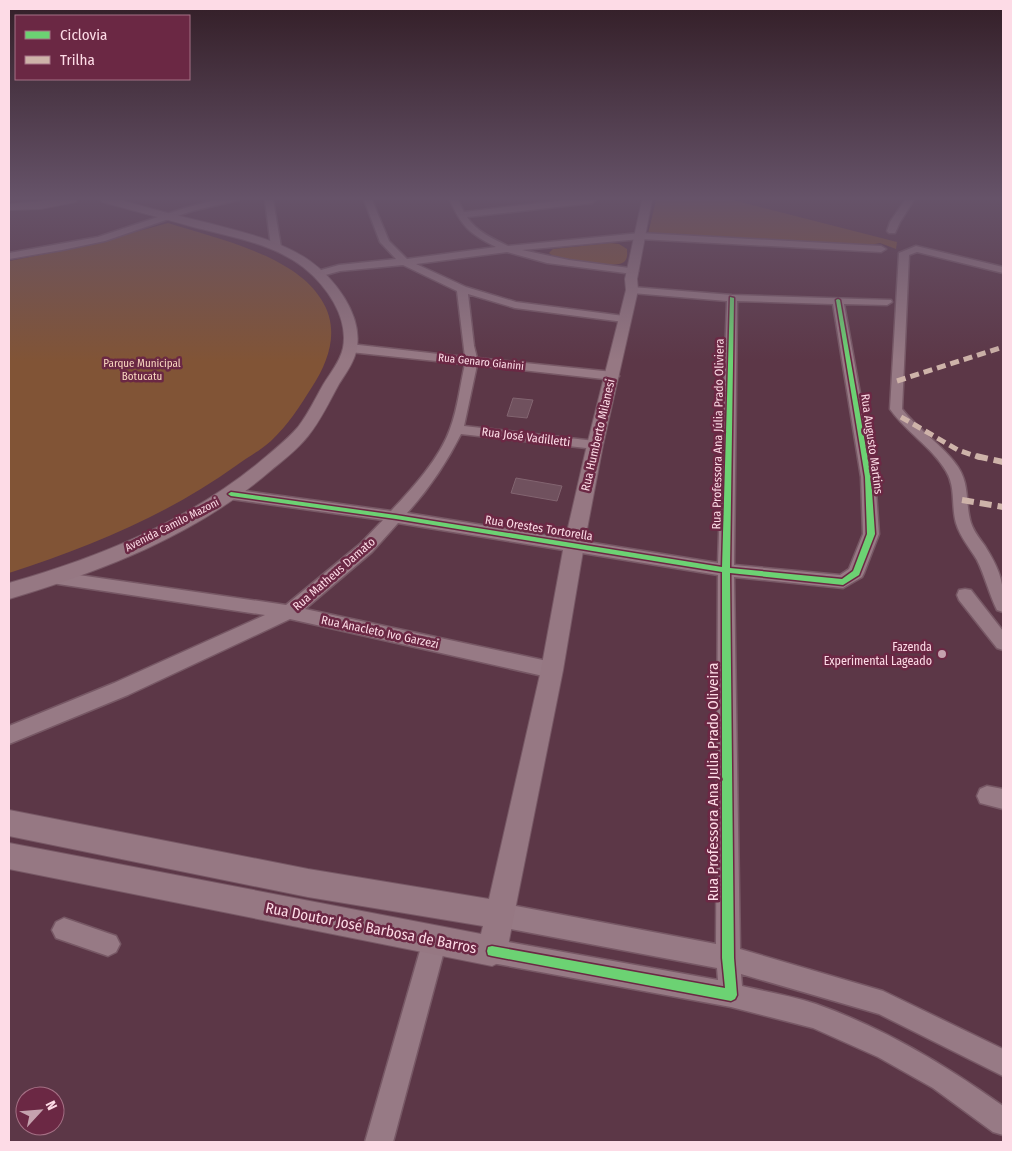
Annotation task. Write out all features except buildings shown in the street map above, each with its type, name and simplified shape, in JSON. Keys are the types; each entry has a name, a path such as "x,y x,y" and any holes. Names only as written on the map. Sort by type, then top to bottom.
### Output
{"main road":[{"name":"Avenida Camilo Mazoni","path":"9,591 58,578 156,536 231,494 252,479 299,436 322,403 344,364 350,348 350,335 344,310 330,288 318,274 302,261 287,254"},
{"name":"Rua Humberto Milanesi","path":"492,951 552,670 594,446 632,290 636,254"},
{"path":"9,823 308,882 500,915"},
{"name":"Rua Doutor José Barbosa de Barros","path":"9,856 492,951"}],"street":[{"path":"397,254 405,262 462,288 515,305 624,318"},
{"path":"318,274 339,268 469,254"},
{"path":"526,254 554,260 633,271"},
{"path":"904,254 896,408 908,426 947,462 954,471 960,485 962,520 971,539 982,554 1003,605"},
{"path":"936,254 1003,270"},
{"name":"Rua Matheus Damato","path":"9,735 121,689 289,612 366,548 415,496 446,451 457,429 472,361 468,346 462,288"},
{"path":"632,290 732,298 887,302"},
{"name":"Rua Professora Ana Júlia Prado Oliviera","path":"726,570 732,298"},
{"name":"Rua Augusto Martins","path":"838,300 868,477 871,534 856,574 843,582"},
{"name":"Rua Genaro Gianini","path":"350,348 612,376"},
{"name":"Rua José Vadilletti","path":"457,429 594,446"},
{"name":"Rua Orestes Tortorella","path":"231,494 396,517 726,570 843,582"},
{"name":"Rua Professora Ana Julia Prado Oliveira","path":"726,570 728,958 731,995"},
{"name":"Rua Anacleto Ivo Garzezi","path":"58,578 289,612 552,670"},
{"path":"965,595 1003,643"},
{"path":"500,915 728,958 883,1004 1003,1063"},
{"path":"64,930 108,944"},
{"path":"379,1142 435,940"},
{"name":"Rua Doutor José Barbosa de Barros","path":"492,951 731,995 815,1016 858,1034 942,1078 1003,1122"}],"green space":[{"name":"Parque Municipal Botucatu","path":"47,254 260,254 292,271 309,284 321,299 330,321 331,332 328,354 324,366 298,408 277,435 211,483 156,514 98,541 9,573 9,261"},
{"path":"550,254 627,254 625,261 612,265 553,256"}],"marked path":[{"path":"897,381 1003,347"},
{"path":"901,417 958,450 980,458 1003,462"},
{"path":"962,500 1003,507"}],"cycle path":[{"path":"492,951 731,995 728,958 726,570 732,298"},
{"path":"231,494 396,517 726,570 843,582 856,573 871,534 868,477 838,300"}],"place":[{"name":"Fazenda Experimental Lageado","path":"942,654"}]}
